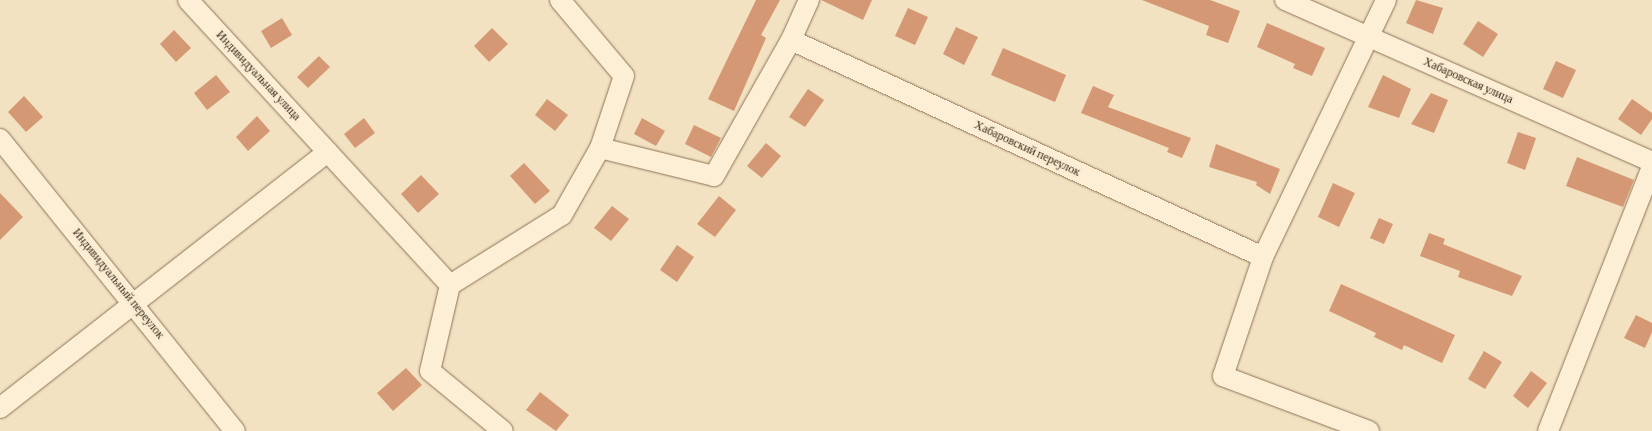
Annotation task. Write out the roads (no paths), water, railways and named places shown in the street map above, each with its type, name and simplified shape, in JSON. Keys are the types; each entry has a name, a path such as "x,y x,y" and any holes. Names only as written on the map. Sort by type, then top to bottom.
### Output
{"street":[{"name":"Индивидуальная улица","path":"188,0 450,285"},
{"path":"503,431 430,371 450,285 562,215 600,148 624,76 560,0"},
{"path":"600,148 714,176 791,40 809,0"},
{"name":"Хабаровская улица","path":"1285,0 1652,162"},
{"path":"1368,431 1223,376 1263,257 1371,38 1386,0"},
{"name":"Хабаровский переулок","path":"791,40 1263,257"},
{"name":"Индивидуальный переулок","path":"0,139 134,303 235,431"},
{"path":"0,408 328,152"},
{"path":"1548,431 1652,167"}]}
